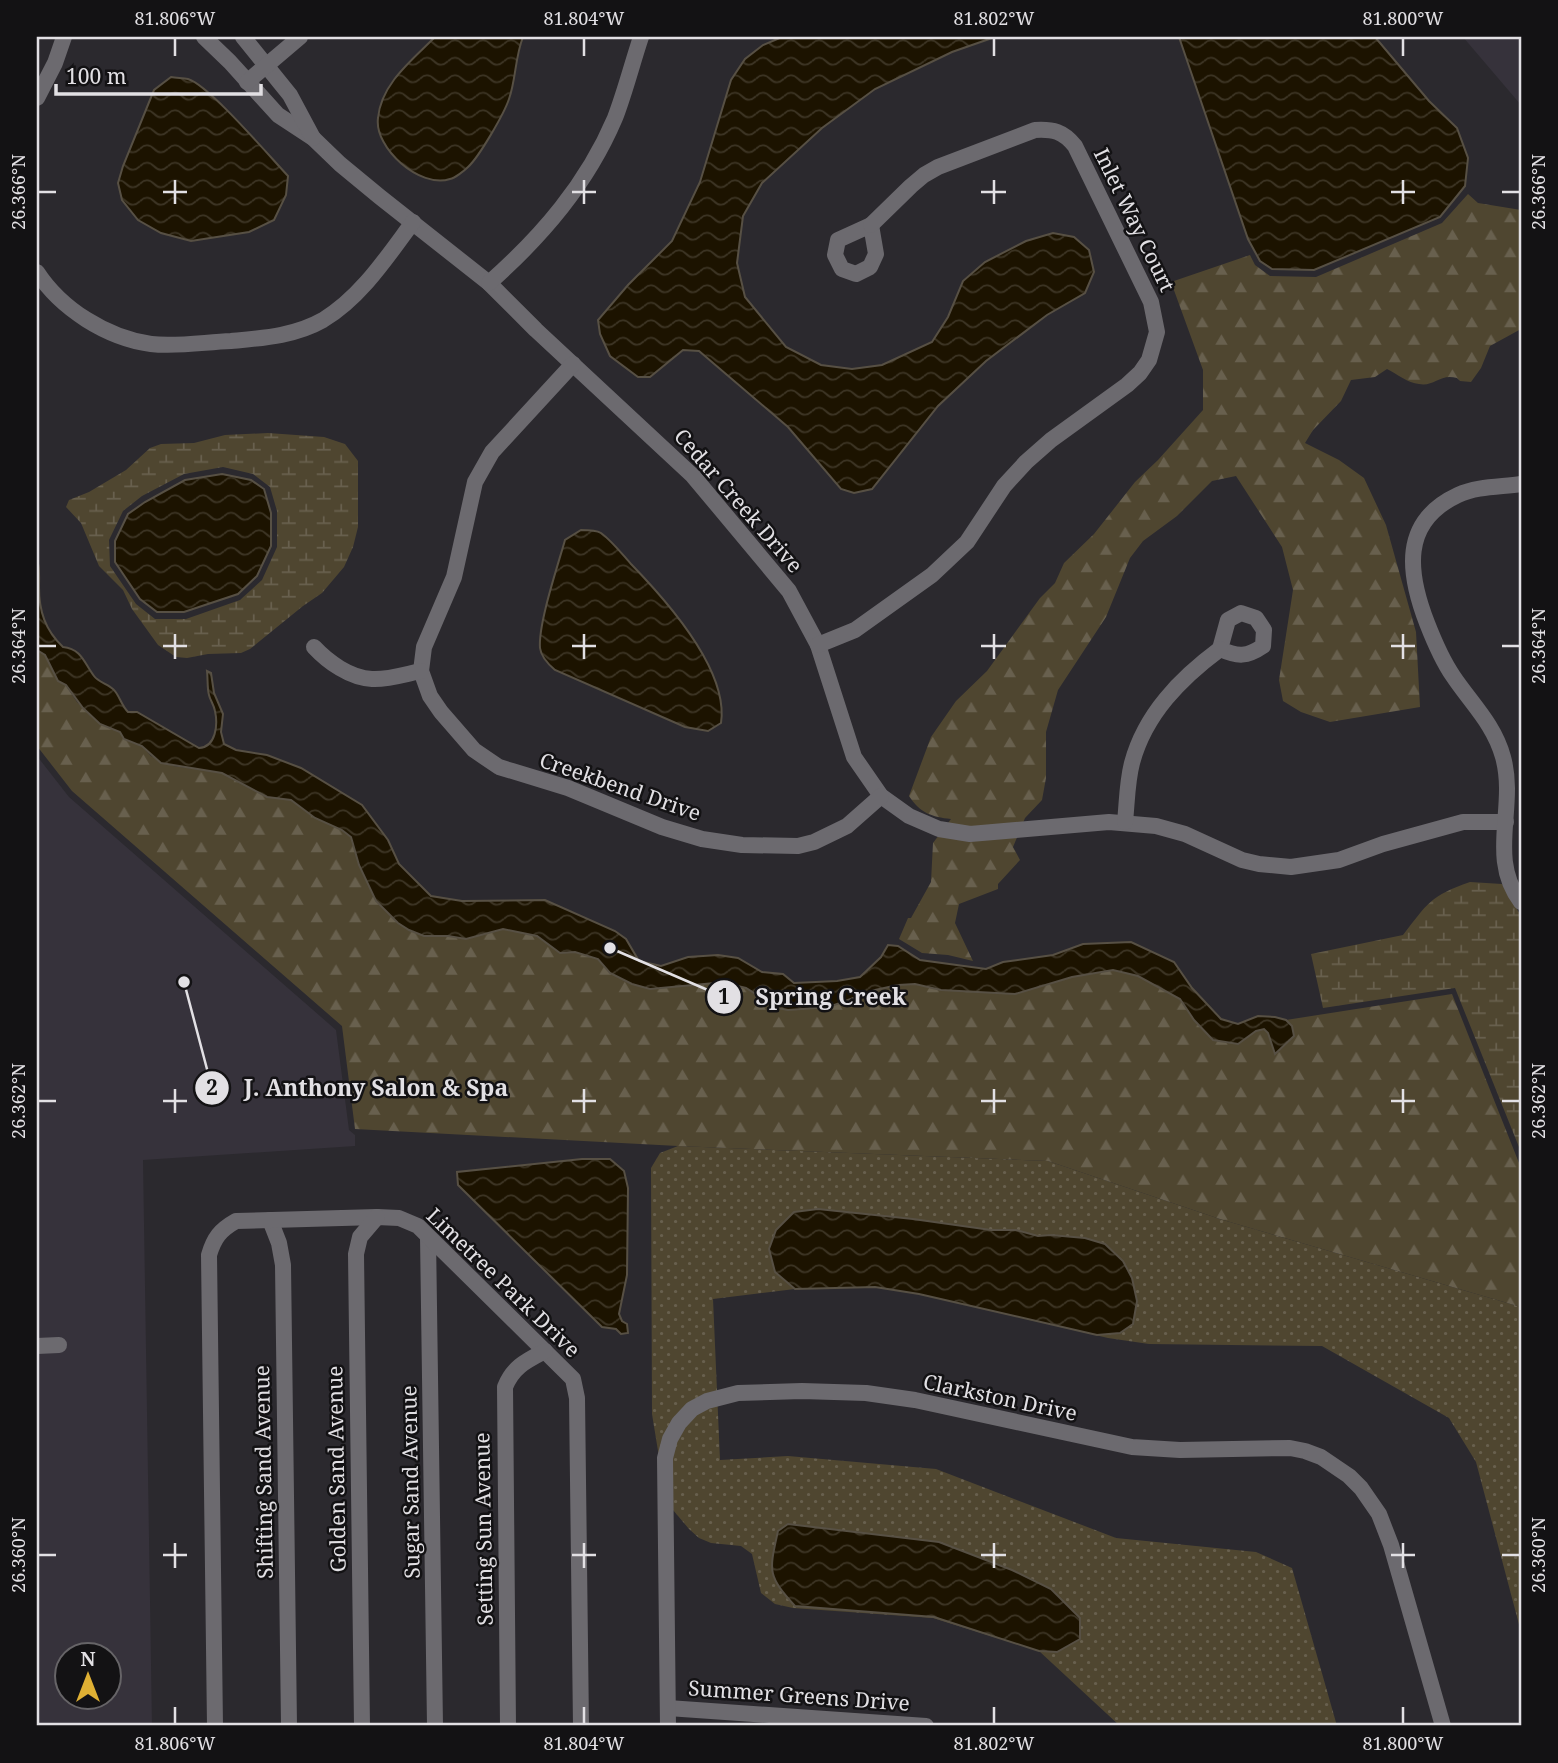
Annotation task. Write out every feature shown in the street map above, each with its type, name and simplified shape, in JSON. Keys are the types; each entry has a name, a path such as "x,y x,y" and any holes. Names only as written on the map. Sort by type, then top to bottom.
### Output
{"street":[{"path":"37,98 55,63 64,37"},
{"name":"Cedar Creek Drive","path":"204,37 278,116 313,138 340,164 489,283 665,448 701,486 780,577 798,606 818,645 851,749 862,770 881,796 916,819 939,830 985,835 1125,822 1156,826 1185,834 1242,860 1275,867 1339,860 1383,844 1463,822 1506,822"},
{"name":"Cedar Creek Drive","path":"243,37 300,110 313,138"},
{"path":"247,82 300,37"},
{"path":"489,283 558,215 584,177 615,117 641,37"},
{"name":"Inlet Way Court","path":"818,645 855,629 943,565 967,542 1004,486 1026,462 1140,373 1149,360 1157,332 1151,302 1075,146 1065,133 1050,129 1035,130 938,167 911,186 871,225"},
{"path":"37,272 54,294 77,313 135,341 170,345 269,338 304,329 336,311 359,290 413,222"},
{"path":"314,648 326,661 372,679 421,671 424,647 454,577 464,539 469,502 483,466 512,429 573,364"},
{"path":"1521,484 1476,489 1447,501 1425,523 1417,537 1412,561 1413,585 1444,661 1486,720 1503,755 1508,788 1504,864 1508,879 1521,902"},
{"path":"1125,822 1132,763 1144,732 1159,708 1184,678 1220,649"},
{"name":"Creekbend Drive","path":"421,671 430,696 441,712 474,750 486,759 514,773 568,788 682,834 742,845 798,846 814,842 848,826 881,796"},
{"name":"Limetree Park Drive","path":"215,1726 209,1255 214,1240 223,1228 236,1221 377,1217 410,1222 573,1379 577,1398 581,1726"},
{"name":"Golden Sand Avenue","path":"362,1726 356,1254 360,1237 377,1217"},
{"name":"Shifting Sand Avenue","path":"270,1220 279,1243 283,1265 289,1726"},
{"name":"Sugar Sand Avenue","path":"428,1237 435,1726"},
{"path":"37,1346 60,1345"},
{"name":"Setting Sun Avenue","path":"508,1726 505,1387 511,1372 545,1351"},
{"name":"Clarkston Drive","path":"668,1726 665,1458 670,1439 679,1423 692,1409 722,1395 834,1390 927,1402 1123,1446 1180,1450 1290,1448 1321,1457 1349,1476 1379,1514 1391,1545 1443,1726"},
{"name":"Summer Greens Drive","path":"668,1708 926,1726"}],"shaded area":[{"path":"1463,37 1521,37 1521,105"},
{"path":"37,756 69,797 336,1030 349,1130 355,1135 355,1146 143,1160 152,1726 37,1726"}],"green space":[{"path":"1468,194 1478,203 1521,210 1521,329 1490,346 1481,368 1471,382 1451,377 1429,384 1419,384 1387,369 1375,377 1351,380 1341,401 1313,430 1305,443 1339,460 1364,478 1386,525 1416,632 1420,707 1330,722 1301,712 1283,701 1279,680 1293,590 1282,547 1236,476 1212,481 1177,516 1143,541 1130,558 1106,617 1058,690 1046,732 1046,778 1042,800 1025,818 1013,847 1020,860 998,884 998,889 959,904 955,923 973,961 922,953 899,939 908,918 911,918 931,882 933,843 951,819 927,813 909,796 931,737 956,701 987,671 1040,598 1055,583 1064,563 1094,534 1135,482 1203,410 1203,370 1171,282 1250,255 1255,265 1270,276 1316,277 1442,223"},
{"path":"268,433 324,437 345,444 358,461 358,527 344,567 322,593 250,649 241,653 176,657 158,645 132,609 123,590 99,566 81,523 66,507 69,500 89,492 126,470 150,448 161,444 194,443 225,435","holes":["223,467 253,474 270,487 277,511 277,547 262,580 240,600 186,619 155,619 136,604 110,566 109,540 123,511 142,496 184,474"]},
{"path":"37,650 45,655 77,702 100,724 120,732 133,743 142,746 151,756 173,766 222,773 249,788 291,800 315,818 342,830 351,837 359,865 376,901 424,936 466,939 503,929 537,936 560,953 575,952 598,959 610,973 632,984 650,989 729,984 746,988 778,1008 788,1010 829,1007 875,990 898,985 915,984 941,990 1015,994 1072,977 1113,970 1138,976 1180,999 1190,1015 1238,1044 1256,1031 1264,1029 1275,1053 1294,1036 1292,1026 1286,1020 1452,994 1521,1168 1521,1307 1223,1220 1048,1161 355,1129 342,1026 72,791 37,746"},
{"path":"1470,882 1502,884 1521,916 1521,1152 1455,988 1323,1008 1311,954 1403,935 1418,915 1438,896"},
{"path":"678,1146 1048,1161 1223,1220 1521,1307 1521,1632 1476,1462 1449,1418 1322,1346 1149,1344 1108,1338 919,1294 875,1287 795,1289 713,1299 720,1460 788,1456 936,1469 1116,1538 1256,1552 1292,1568 1337,1726 1120,1726 1039,1651 933,1618 793,1608 775,1604 761,1593 752,1554 741,1546 711,1543 699,1538 673,1510 659,1457 652,1414 651,1168 660,1153"}],"water":[{"path":"435,37 523,37 509,99 491,135 466,169 452,178 438,180 426,178 401,164 383,142 378,118 380,106 391,83"},
{"path":"782,37 995,37 952,52 875,89 822,128 762,183 743,216 737,263 745,297 786,347 821,365 852,369 882,365 932,342 948,317 963,281 985,262 1026,241 1053,233 1074,237 1089,250 1094,272 1085,293 1047,315 986,361 938,406 872,489 854,493 841,489 788,427 699,351 683,350 650,377 638,377 610,356 600,334 598,320 672,241 700,182 731,80 745,59 763,45"},
{"path":"1179,37 1375,37 1429,101 1457,128 1468,158 1465,186 1440,217 1314,270 1272,269 1260,261 1248,239"},
{"path":"171,77 188,79 210,94 288,176 286,195 274,220 249,232 191,241 161,233 138,220 122,200 118,183 123,166 154,90"},
{"path":"222,474 251,480 264,489 271,513 271,546 257,576 238,594 184,612 157,612 140,599 115,562 115,541 128,514 145,502 185,480"},
{"path":"581,530 597,531 605,536 677,616 705,659 715,681 721,702 721,723 708,731 685,727 555,670 545,660 540,648 540,637 549,594 565,540"},
{"path":"37,559 40,604 47,627 63,647 79,654 96,678 115,691 128,712 137,712 199,748 205,747 212,740 216,729 216,717 208,692 207,671 211,673 214,693 223,714 221,732 224,744 236,750 267,755 301,768 362,805 388,840 399,864 431,896 462,901 545,900 615,931 626,939 639,961 661,966 688,957 718,955 738,958 762,972 783,974 794,983 860,977 881,957 888,945 898,946 920,960 986,969 1003,962 1053,955 1083,944 1131,942 1174,962 1192,988 1221,1019 1238,1024 1258,1016 1275,1017 1286,1020 1292,1026 1294,1036 1275,1054 1264,1029 1256,1031 1238,1044 1213,1040 1194,1020 1180,999 1138,976 1113,970 1072,977 1015,994 941,990 915,984 898,985 875,990 829,1007 788,1010 778,1008 746,988 729,984 650,989 632,984 610,973 598,959 575,952 560,953 537,936 503,929 466,939 424,936 398,923 376,901 359,865 351,837 342,830 315,818 291,800 267,797 222,773 161,763 142,746 124,739 120,732 100,724 83,708 66,685 58,681 45,655 37,650"},
{"path":"582,1159 610,1159 624,1171 628,1188 627,1275 619,1314 627,1324 628,1333 621,1334 616,1329 602,1327 458,1185 457,1172"},
{"path":"818,1209 991,1230 1016,1230 1038,1236 1085,1238 1105,1244 1123,1261 1132,1278 1137,1301 1133,1324 1120,1333 1097,1335 919,1294 875,1287 795,1289 775,1272 769,1249 776,1230 794,1212"},
{"path":"788,1524 939,1542 1012,1570 1051,1589 1080,1618 1080,1639 1057,1652 1039,1651 934,1617 795,1606 779,1587 772,1565 778,1531"}],"place":[{"name":"Spring Creek","path":"610,948"},
{"name":"J. Anthony Salon & Spa","path":"184,982"}]}
